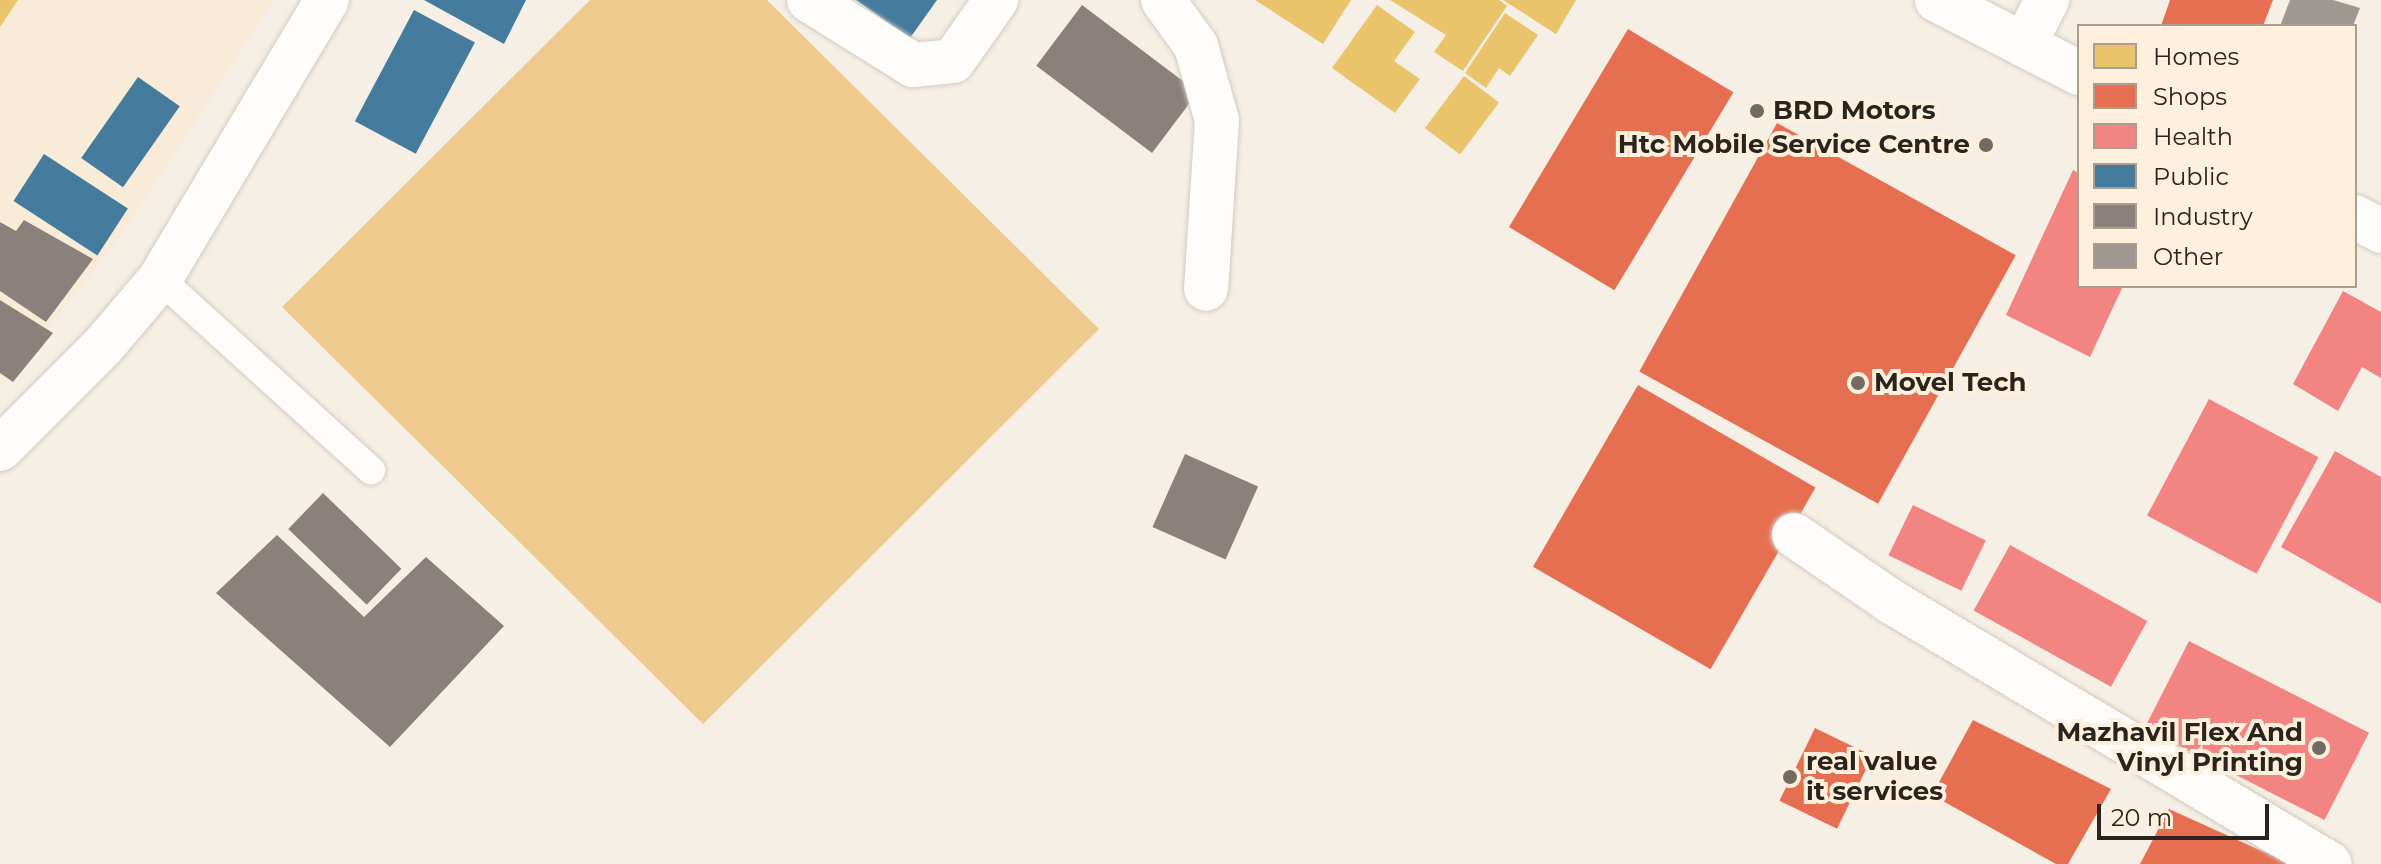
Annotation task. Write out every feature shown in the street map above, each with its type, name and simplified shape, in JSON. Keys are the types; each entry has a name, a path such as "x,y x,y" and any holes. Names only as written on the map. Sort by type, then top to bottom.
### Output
{"street":[{"path":"0,449 103,346 160,279 327,0"},
{"path":"809,0 913,65 953,61 996,0"},
{"path":"1163,0 1196,46 1217,120 1206,289"},
{"path":"1937,0 2077,72"},
{"path":"2024,45 2047,0"},
{"path":"2357,218 2381,231"},
{"path":"1794,535 1932,626 2330,864"}],"lane":[{"path":"160,279 371,470"}],"shaded area":[{"path":"0,0 274,0 122,234 0,389"},
{"path":"590,0 767,0 1099,329 703,724 282,307"}],"building: Homes":[{"path":"0,0 18,0 0,27"},
{"path":"1255,0 1351,0 1323,44"},
{"path":"1390,0 1499,0 1507,6 1463,71 1434,52 1446,35"},
{"path":"1503,0 1576,0 1556,34"},
{"path":"1377,5 1415,32 1394,61 1420,79 1395,113 1332,68"},
{"path":"1505,13 1538,35 1510,76 1499,68 1486,88 1465,73"},
{"path":"1464,76 1499,102 1460,154 1425,128"}],"building: Shops":[{"path":"2170,0 2273,0 2264,24 2162,24"},
{"path":"1628,29 1733,92 1614,290 1509,227"},
{"path":"1777,123 2016,255 1878,504 1639,371"},
{"path":"1638,385 1816,488 1711,669 1533,567"},
{"path":"1973,720 2111,789 2068,864 2056,864 1932,795"},
{"path":"1815,728 1873,756 1837,829 1779,801"},
{"path":"2169,809 2291,864 2140,864"}],"building: Health":[{"path":"2073,170 2077,172 2077,288 2122,288 2090,357 2006,315"},
{"path":"2343,291 2381,312 2381,378 2362,367 2338,411 2293,384"},
{"path":"2209,399 2318,457 2257,574 2147,516"},
{"path":"2335,451 2381,477 2381,604 2281,547"},
{"path":"1913,505 1986,541 1961,591 1888,555"},
{"path":"2010,545 2147,621 2111,687 1974,611"},
{"path":"2189,641 2369,733 2324,820 2145,728"}],"building: Public":[{"path":"424,0 526,0 504,44"},
{"path":"856,0 937,0 910,38"},
{"path":"414,10 475,42 416,154 355,121"},
{"path":"138,77 180,106 123,187 81,158"},
{"path":"44,154 128,208 97,255 14,201"}],"building: Industry":[{"path":"1082,5 1198,92 1152,153 1036,66"},
{"path":"24,220 93,259 46,322 0,291 0,222 16,231"},
{"path":"0,300 53,333 13,382 0,373"},
{"path":"1185,454 1258,487 1226,560 1152,527"},
{"path":"323,493 401,569 367,605 288,529"},
{"path":"277,535 364,617 426,557 504,626 390,747 216,593"}],"building: Other":[{"path":"2290,0 2333,0 2360,8 2354,24 2281,24"}],"place":[{"name":"BRD Motors","path":"1757,111"},
{"name":"Htc Mobile Service Centre","path":"1986,145"},
{"name":"Movel Tech","path":"1858,383"},
{"name":"Mazhavil Flex And Vinyl Printing","path":"2319,748"},
{"name":"real value it services","path":"1790,777"}]}
